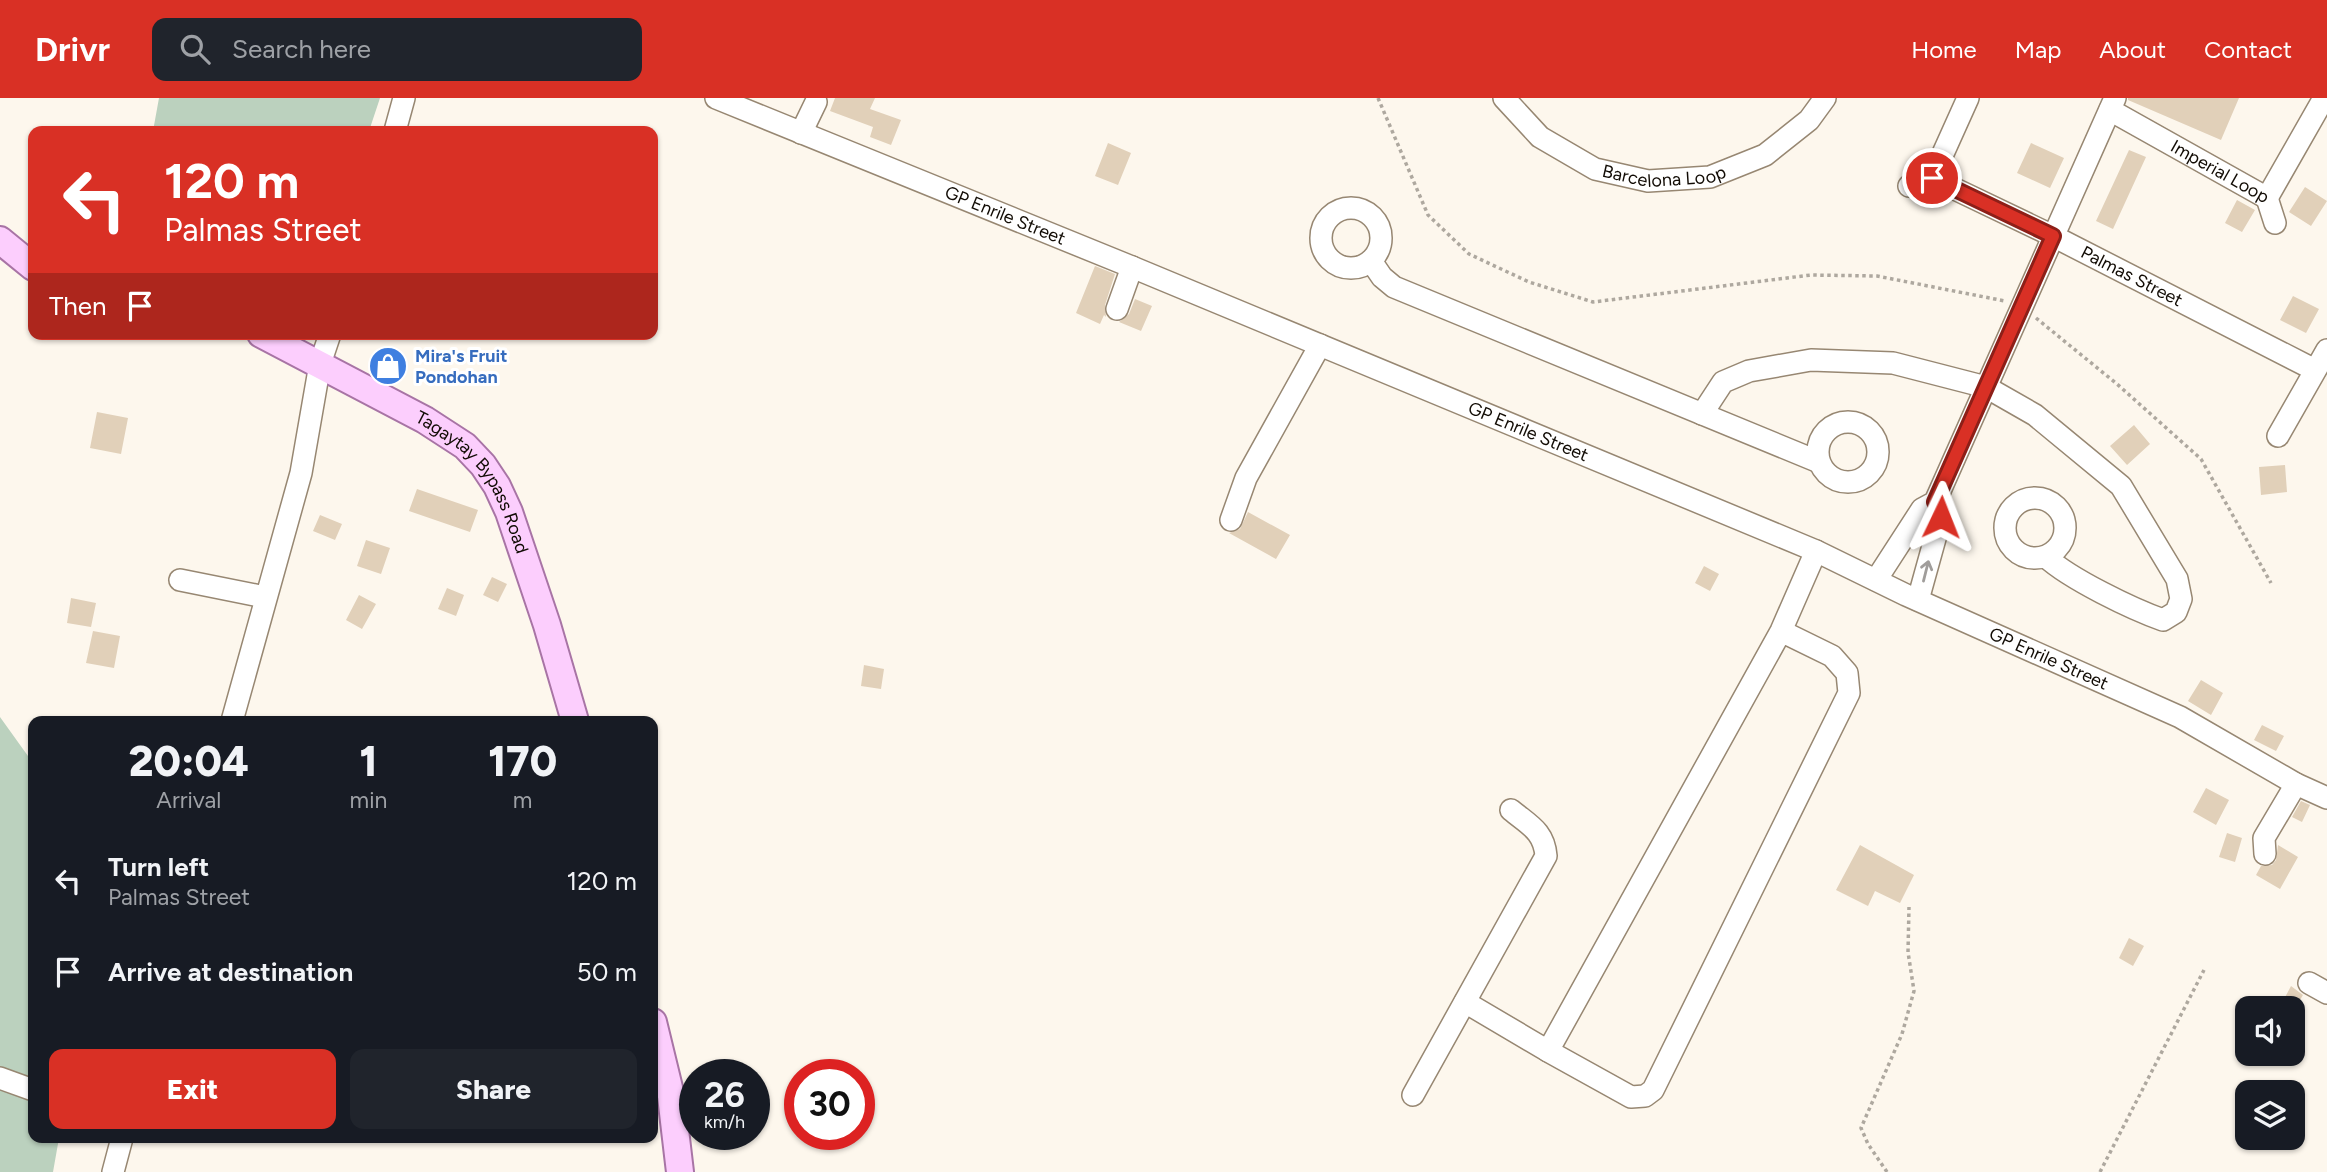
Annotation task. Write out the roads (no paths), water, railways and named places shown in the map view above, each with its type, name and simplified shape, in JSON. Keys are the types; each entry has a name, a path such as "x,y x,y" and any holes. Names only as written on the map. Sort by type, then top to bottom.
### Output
{"main road":[{"path":"0,240 28,264"},
{"name":"Tagaytay Bypass Road","path":"273,340 441,430 465,446 491,475 512,519 574,716"},
{"path":"658,1043 671,1096 680,1172"}],"street":[{"path":"396,126 404,98"},
{"name":"GP Enrile Street","path":"716,98 1132,267 1816,551 2180,718 2296,784 2327,798"},
{"name":"Barcelona Loop","path":"1504,98 1540,137 1595,169 1648,181 1710,177 1765,155 1809,120 1825,98"},
{"path":"1909,186 1932,178 1968,98"},
{"name":"Imperial Loop","path":"2112,104 2267,198 2325,98"},
{"path":"801,133 816,102"},
{"path":"1876,580 1922,509 1935,502 2112,104"},
{"name":"Palmas Street","path":"1932,178 2053,236 2315,370"},
{"path":"2267,198 2275,223"},
{"path":"1371,261 1382,277 1394,287 1819,463"},
{"path":"1117,309 1132,267"},
{"path":"233,716 301,473 320,364 328,340"},
{"path":"1231,520 1246,478 1320,345"},
{"path":"2278,436 2327,351"},
{"path":"1702,414 1723,382 1749,370 1811,360 1893,363 1986,387 2035,415 2121,486 2177,579 2181,599 2176,612 2163,620 2147,615 2065,572 2046,557"},
{"path":"1918,600 1941,517 1935,502"},
{"path":"1548,1051 1781,631 1816,551"},
{"path":"180,580 265,597"},
{"path":"1465,1002 1631,1097 1645,1096 1653,1090 1849,693 1847,673 1832,656 1781,631"},
{"path":"2265,854 2264,838 2296,784"},
{"path":"1413,1095 1546,856 1545,842 1539,833 1511,810"},
{"path":"0,1078 28,1088"},
{"path":"113,1172 121,1143"}],"place":[{"name":"Mira's Fruit Pondohan","path":"388,366"}]}
